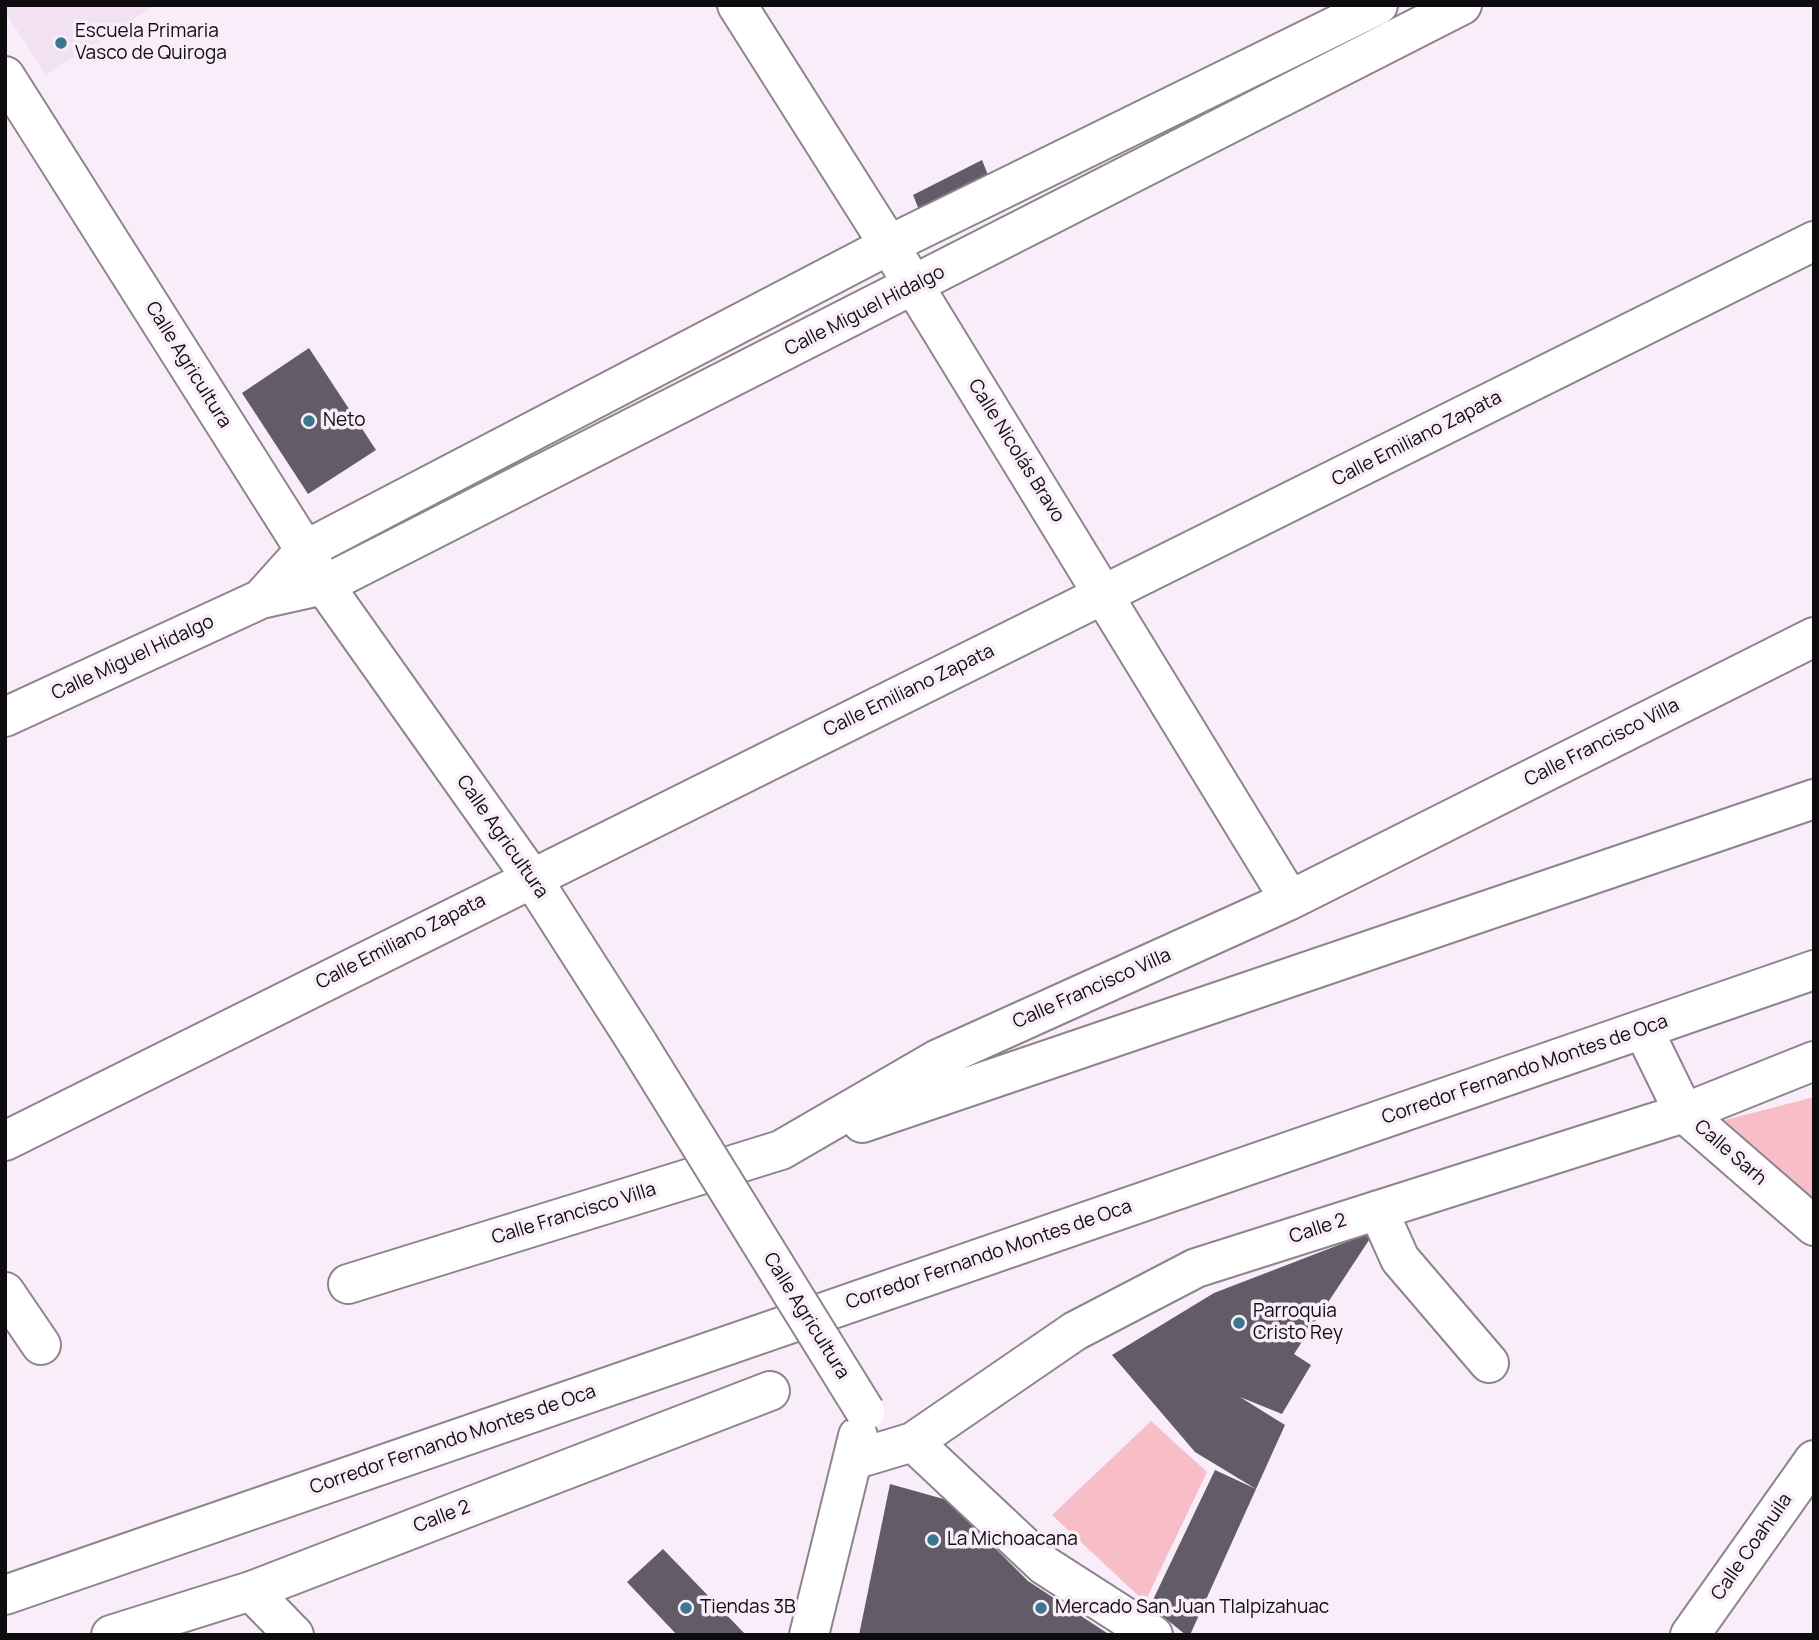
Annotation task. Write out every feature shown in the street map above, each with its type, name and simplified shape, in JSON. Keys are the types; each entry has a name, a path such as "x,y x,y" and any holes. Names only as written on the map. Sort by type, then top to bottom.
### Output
{"street":[{"name":"Calle Nicolás Bravo","path":"737,5 889,245 1290,900"},
{"name":"Calle Miguel Hidalgo","path":"261,599 306,550 889,245 1378,5"},
{"name":"Calle Miguel Hidalgo","path":"5,718 261,599 324,584 914,287 1462,5"},
{"name":"Calle Agricultura","path":"5,76 306,550 324,584 531,877 638,1044 865,1411 809,1635"},
{"name":"Calle Emiliano Zapata","path":"5,1141 1814,241"},
{"name":"Calle Francisco Villa","path":"348,1284 781,1150 938,1059 1290,900 1814,637"},
{"path":"781,1150 1814,799"},
{"name":"Corredor Fernando Montes de Oca","path":"5,1595 1814,970"},
{"name":"Calle Sarh","path":"1643,1029 1684,1113 1814,1226"},
{"name":"Calle 2","path":"853,1461 913,1442 1075,1331 1196,1268 1684,1113 1814,1061"},
{"path":"1378,1210 1400,1259 1489,1363"},
{"path":"5,1292 41,1345"},
{"name":"Calle 2","path":"111,1635 233,1597 770,1391"},
{"path":"913,1442 1044,1565 1153,1635"},
{"name":"Calle Coahuila","path":"1690,1635 1814,1460"},
{"path":"186,1635 233,1597 294,1635"}],"shaded area":[{"name":"Escuela Primaria Vasco de Quiroga","path":"5,5 155,5 46,75 5,11"},
{"path":"1814,1097 1814,1204 1717,1122"},
{"path":"1151,1421 1207,1472 1145,1602 1052,1515"}],"building":[{"path":"982,160 992,185 922,217 913,195"},
{"name":"Neto","path":"309,348 376,450 308,494 242,393"},
{"name":"Parroquia Cristo Rey","path":"1375,1231 1294,1354 1311,1365 1282,1414 1240,1397 1285,1425 1256,1489 1195,1452 1112,1355 1214,1293"},
{"path":"1215,1470 1256,1489 1190,1635 1186,1635 1150,1606"},
{"name":"La Michoacana","path":"890,1484 947,1500 1028,1581 1110,1635 859,1635"},
{"name":"Tiendas 3B","path":"663,1549 746,1635 677,1635 627,1582"}],"place":[{"name":"Escuela Primaria Vasco de Quiroga","path":"61,43"},
{"name":"Neto","path":"309,421"},
{"name":"Parroquia Cristo Rey","path":"1239,1323"},
{"name":"La Michoacana","path":"933,1540"},
{"name":"Tiendas 3B","path":"686,1608"},
{"name":"Mercado San Juan Tlalpizahuac","path":"1041,1608"}]}
